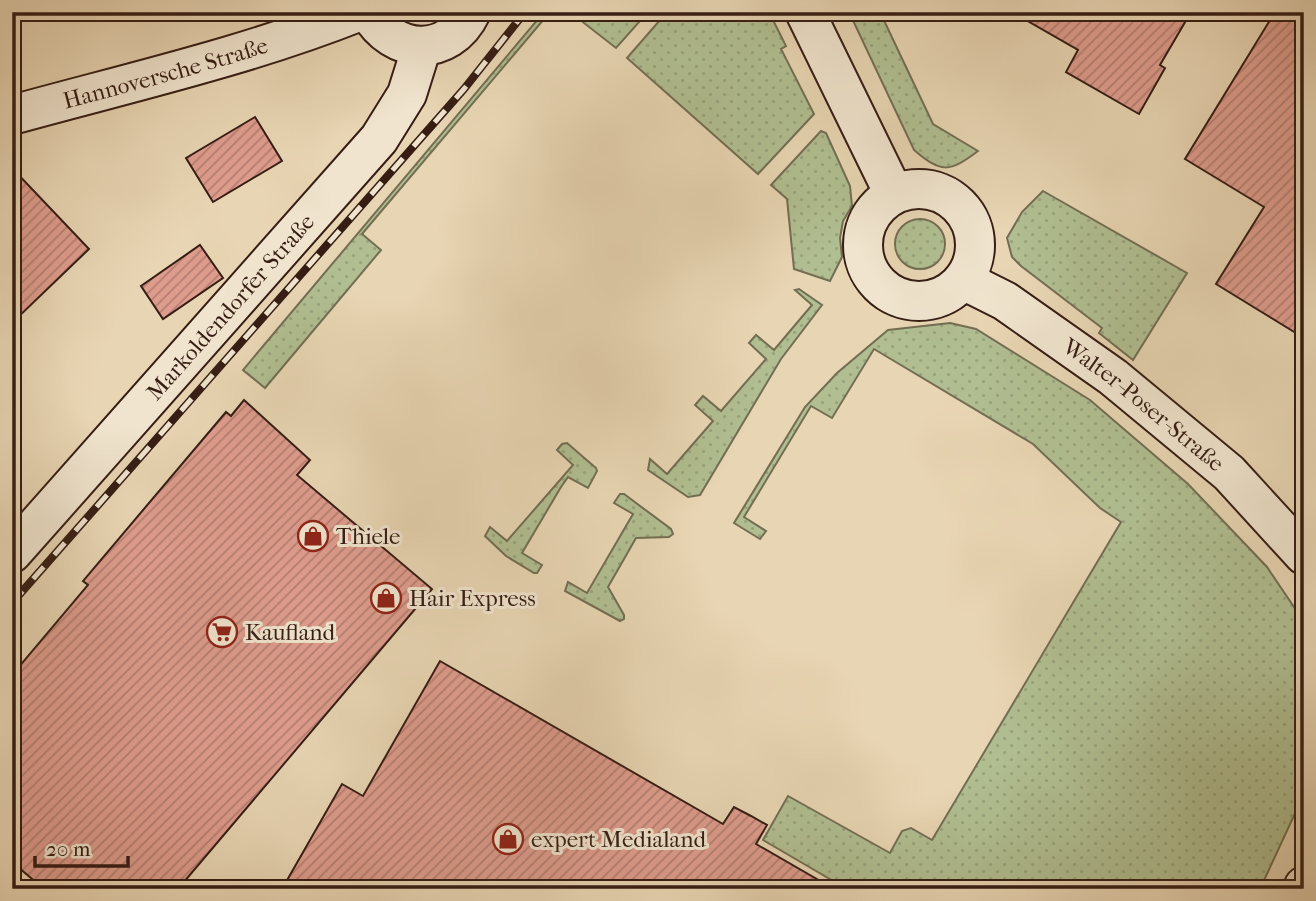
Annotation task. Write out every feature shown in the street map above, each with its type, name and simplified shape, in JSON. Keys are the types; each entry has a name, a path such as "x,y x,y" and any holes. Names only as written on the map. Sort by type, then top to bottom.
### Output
{"main road":[{"name":"Hannoversche Straße","path":"12,116 311,31 358,12"},
{"path":"369,12 388,37 405,44 422,46 446,40 465,24 471,12"},
{"path":"805,12 894,194"},
{"name":"Markoldendorfer Straße","path":"12,553 379,138 407,94 422,46"},
{"path":"923,189 944,195 962,208 975,236 971,267 963,280 949,293 931,300 912,301 893,296 878,285 868,270 863,253 863,235 874,211 894,194 923,189"},
{"name":"Walter-Poser-Straße","path":"963,280 1005,301 1113,377 1229,473 1304,555"}],"green space":[{"path":"544,12 550,12 362,234 381,250 265,388 243,370"},
{"path":"570,12 648,12 616,48"},
{"path":"667,12 769,12 786,46 781,49 814,114 758,174 627,58"},
{"path":"849,12 880,12 933,124 978,151 960,163 945,167 931,163 914,150"},
{"path":"821,131 826,133 850,186 852,206 843,221 840,238 842,257 830,281 794,269 787,199 771,185"},
{"path":"1043,191 1187,273 1133,360 1099,333 1102,328 1012,257 1007,238 1022,212"},
{"path":"920,219 938,226 945,244 938,262 920,269 902,262 895,244 902,226"},
{"path":"799,289 822,305 781,359 700,495 688,497 648,470 650,459 667,474 713,421 695,405 703,396 721,411 766,359 749,343 756,335 774,350 812,305 795,290"},
{"path":"950,323 976,329 1090,400 1188,484 1267,567 1296,610 1304,627 1304,794 1260,889 847,889 763,840 788,796 890,853 902,831 911,828 932,840 1121,522 1100,508 1033,444 874,349 832,418 811,406 744,517 766,531 760,539 734,523 805,407 837,373 888,330"},
{"path":"567,443 597,471 588,488 568,477 561,487 522,553 542,565 537,573 534,573 506,556 485,536 490,527 507,541 573,465 557,450"},
{"path":"620,494 624,494 671,529 673,534 669,537 636,538 608,587 624,615 624,619 620,621 565,591 568,582 587,593 633,514 614,503"}],"building":[{"path":"1012,12 1191,12 1160,65 1165,68 1139,114 1066,72 1078,50"},
{"path":"1275,12 1287,12 1304,22 1304,338 1216,284 1264,207 1185,159"},
{"path":"255,117 282,161 213,202 186,158"},
{"path":"12,168 89,249 12,323"},
{"path":"200,245 223,278 163,319 141,286"},
{"name":"Kaufland","path":"244,400 310,460 297,475 432,589 178,889 44,889 12,862 12,675 88,585 83,581 226,412 231,416"},
{"path":"440,661 723,824 734,807 767,825 756,844 834,889 282,889 342,784 363,796"}],"railway":[{"path":"12,603 464,89 525,12"}],"place":[{"name":"Thiele","path":"313,536"},
{"name":"Hair Express","path":"386,598"},
{"name":"Kaufland","path":"222,632"},
{"name":"expert Medialand","path":"508,839"}]}
